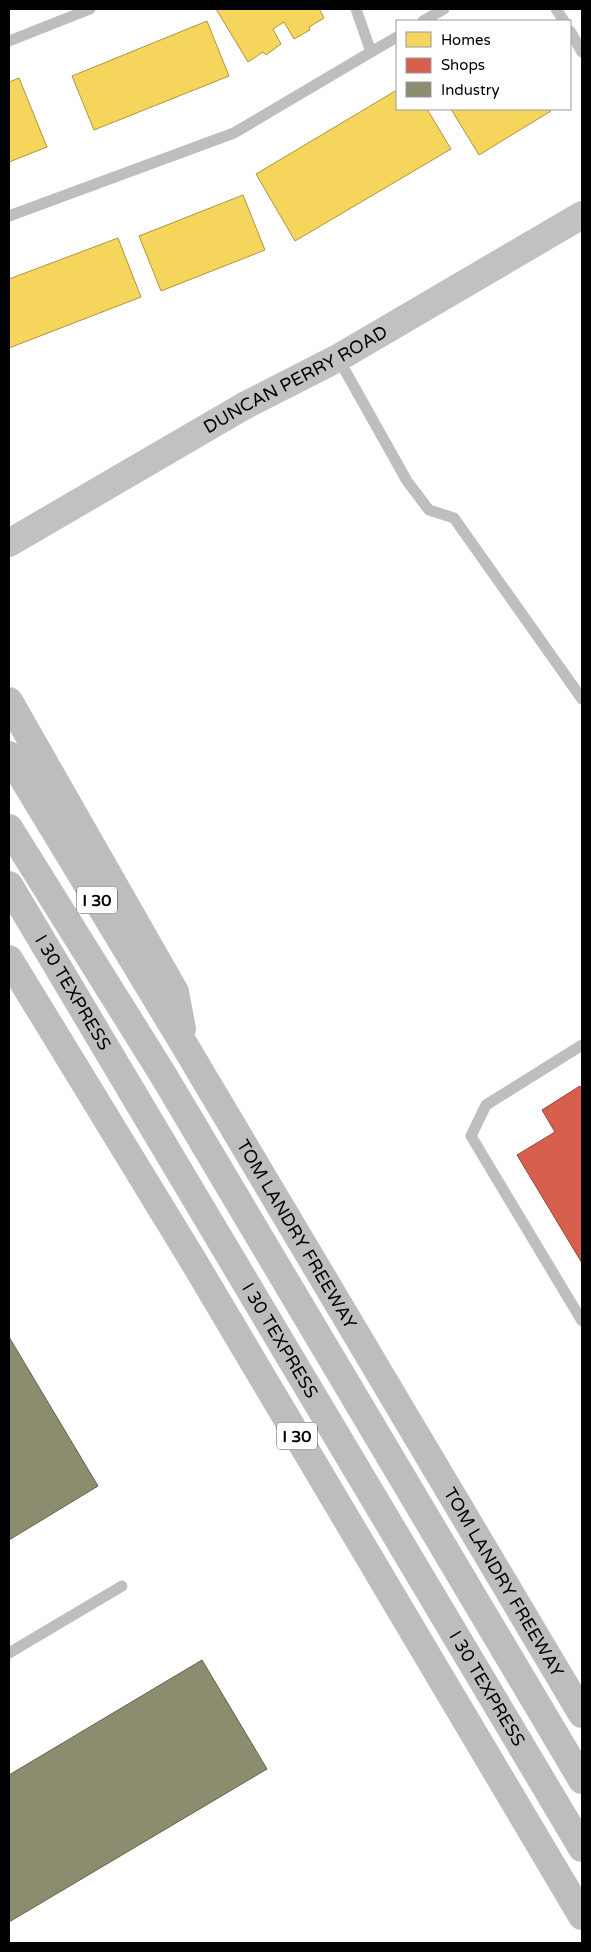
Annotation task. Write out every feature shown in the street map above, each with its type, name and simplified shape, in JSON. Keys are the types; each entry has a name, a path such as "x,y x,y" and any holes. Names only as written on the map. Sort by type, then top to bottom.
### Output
{"highway":[{"path":"9,701 175,992 185,1046"},
{"name":"TOM LANDRY FREEWAY","path":"9,755 185,1046 582,1714"},
{"name":"I 30 TEXPRESS","path":"9,828 162,1073 582,1780"},
{"name":"I 30 TEXPRESS","path":"9,885 582,1848"},
{"name":"I 30","path":"9,959 194,1262 582,1916"}],"street":[{"name":"DUNCAN PERRY ROAD","path":"9,543 244,406 338,358 582,215"}],"lane":[{"path":"9,41 90,9"},
{"path":"356,9 371,52"},
{"path":"425,20 444,9"},
{"path":"556,9 563,20"},
{"path":"571,33 582,52"},
{"path":"9,216 234,133 396,37"},
{"path":"338,358 408,480 429,510 454,518 582,699"},
{"path":"582,1045 486,1105 471,1136 582,1321"},
{"path":"9,1653 122,1586"}],"building: Homes":[{"path":"216,9 322,9 320,10 324,18 309,27 310,30 294,39 284,22 273,29 281,44 266,55 263,52 248,62"},
{"path":"207,21 229,76 94,130 72,76"},
{"path":"19,78 47,147 9,162 9,82"},
{"path":"396,91 396,110 428,110 451,149 295,241 256,174"},
{"path":"452,110 551,111 479,155"},
{"path":"243,195 265,250 161,291 139,236"},
{"path":"118,238 141,297 9,348 9,279"}],"building: Shops":[{"path":"580,1086 582,1090 582,1263 517,1155 555,1132 542,1110"}],"building: Industry":[{"path":"9,1337 98,1486 9,1540"},
{"path":"202,1660 267,1769 9,1922 9,1775"}]}
